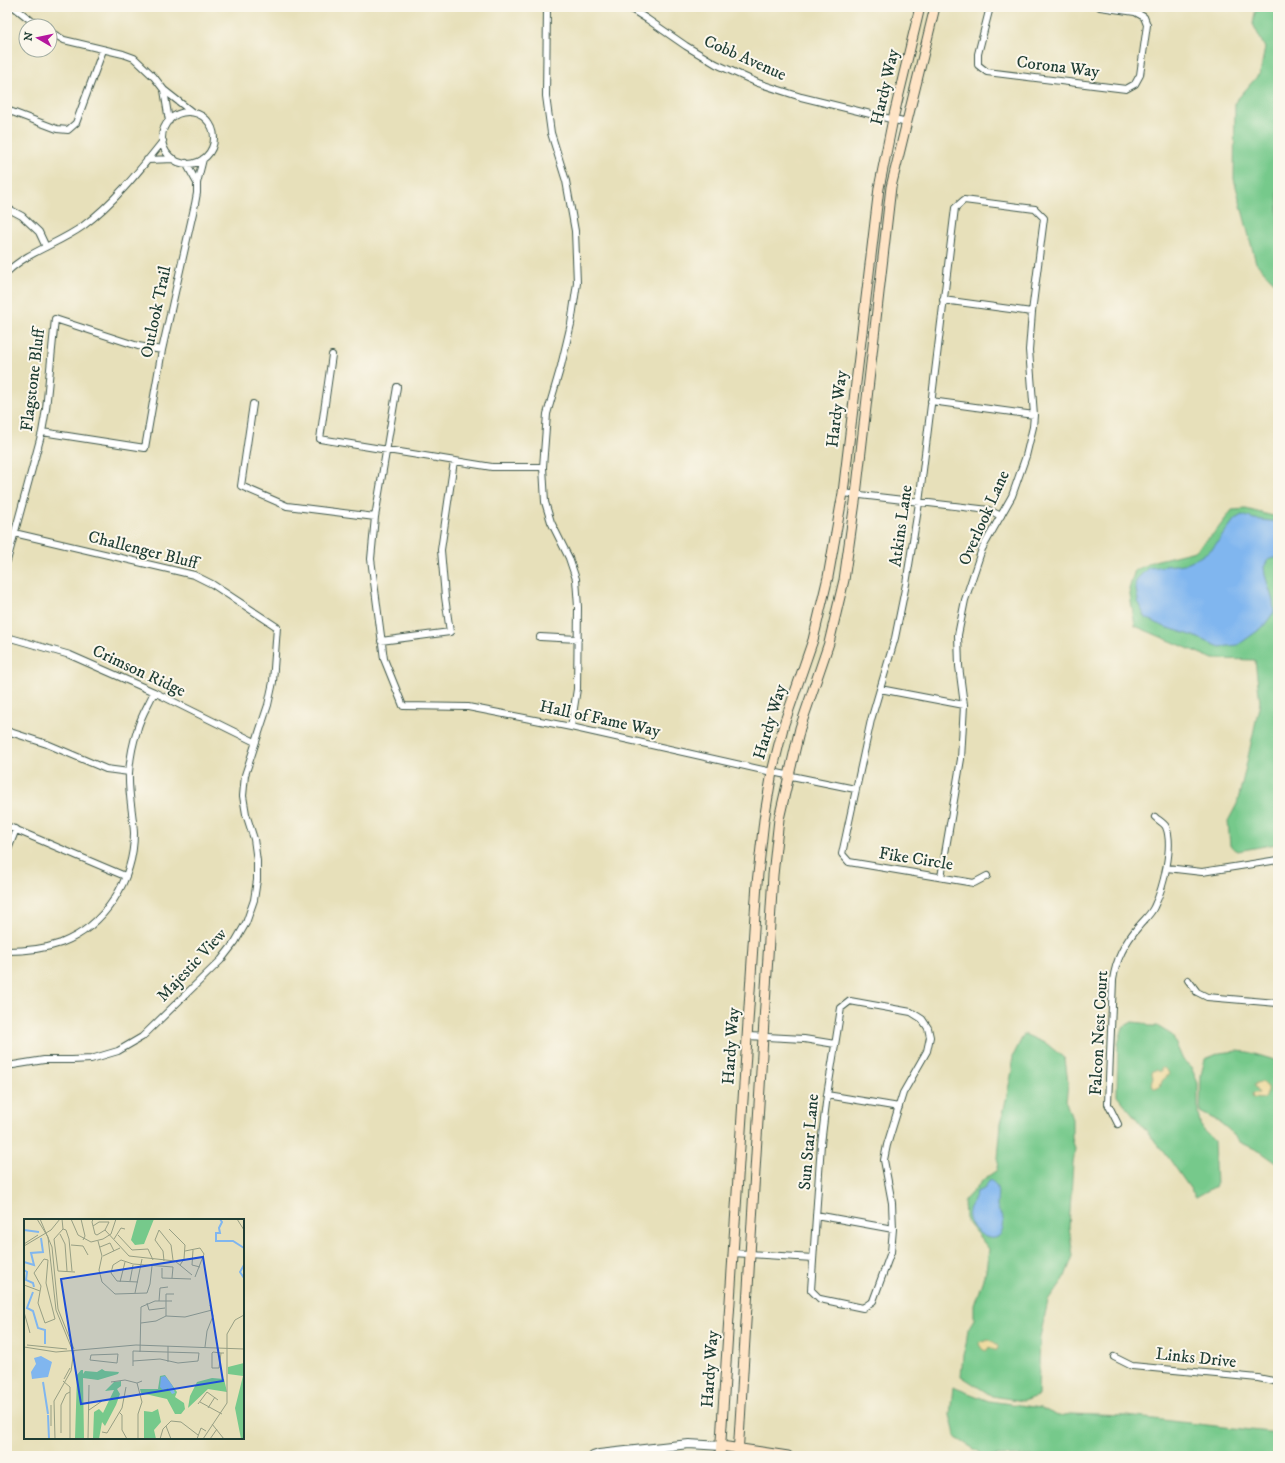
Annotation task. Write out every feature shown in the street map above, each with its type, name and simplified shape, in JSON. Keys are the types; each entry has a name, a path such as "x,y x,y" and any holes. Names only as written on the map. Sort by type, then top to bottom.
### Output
{"main road":[{"name":"Hardy Way","path":"720,1456 757,883 764,820 772,772 784,724 813,640 828,577 843,493 879,188 893,119 920,7"},
{"name":"Hardy Way","path":"738,1452 773,875 778,826 800,728 829,643 844,580 856,495 891,188 935,7"},
{"path":"720,1446 738,1452 788,1456"}],"street":[{"path":"14,7 28,18"},
{"path":"547,7 546,96 551,133 566,181 575,231 577,283 572,324 562,366 547,414 543,467 545,502 551,522 569,558 576,579 578,607 577,689 571,727"},
{"name":"Cobb Avenue","path":"628,7 686,46 716,64 758,83 801,97 908,123"},
{"name":"Corona Way","path":"990,7 978,54 978,65 987,72 1126,89 1135,84 1140,75 1147,25 1144,17 1135,12 1100,7"},
{"path":"58,37 64,40 134,58 154,77 164,90 192,112 207,120 212,127 214,136 213,144 209,152 198,162 186,164 174,159 148,160"},
{"path":"7,110 57,129 68,130 76,123 104,50"},
{"path":"164,90 169,121"},
{"path":"174,159 165,148 163,141 164,130 169,121 177,114 192,112"},
{"path":"7,272 22,259 83,226 117,196 163,141"},
{"name":"Outlook Trail","path":"42,432 145,448 162,350 195,204 197,182 203,159"},
{"path":"186,164 197,182"},
{"name":"Atkins Lane","path":"842,854 871,720 895,638 906,584 919,503 930,401 955,208 964,200 1035,209 1044,218"},
{"path":"7,208 22,216 39,232 46,247"},
{"name":"Overlook Lane","path":"941,877 961,759 964,705 959,666 958,635 965,600 982,549 1012,496 1026,456 1033,427 1034,415 1029,350 1032,312 1044,218"},
{"path":"943,300 1032,312"},
{"name":"Flagstone Bluff","path":"7,561 42,432 46,409 54,319 138,346 162,350"},
{"path":"332,355 320,439 492,467 543,467"},
{"path":"397,387 375,517 372,559 381,641 450,632 440,550 454,462"},
{"path":"930,401 1034,415"},
{"path":"253,404 241,486 287,506 375,517"},
{"path":"843,493 989,510 1001,516"},
{"name":"Challenger Bluff","path":"14,533 194,575 212,584 277,627"},
{"name":"Majestic View","path":"7,1066 44,1060 91,1058 118,1051 142,1037 221,960 235,942 246,923 254,900 257,880 257,861 254,839 246,814 243,796 245,774 268,705 273,682 277,627"},
{"name":"Crimson Ridge","path":"7,636 70,655 154,692 255,742"},
{"path":"540,637 578,638"},
{"name":"Hall of Fame Way","path":"381,641 384,659 403,706 468,707 571,727 855,789"},
{"path":"880,690 964,705"},
{"path":"7,951 41,948 61,943 78,934 97,920 110,907 121,888 131,860 134,834 129,772 137,730 154,692"},
{"path":"7,731 46,744 106,768 129,772"},
{"name":"Falcon Nest Court","path":"1118,1124 1108,1104 1113,980 1115,968 1122,950 1133,933 1154,908 1167,868 1168,839 1166,826 1155,817"},
{"path":"7,826 125,876"},
{"path":"7,852 16,829"},
{"name":"Fike Circle","path":"842,854 850,862 974,883 986,876"},
{"path":"1167,868 1202,872 1278,860"},
{"path":"1188,980 1197,992 1207,997 1278,1003"},
{"name":"Sun Star Lane","path":"894,1228 891,1252 873,1301 863,1308 820,1299 811,1290 821,1144 827,1095 841,1008 850,1001 911,1012 922,1019 928,1028 930,1037 928,1051 903,1093 899,1107"},
{"path":"748,1036 804,1039 835,1044"},
{"path":"816,1215 894,1228 892,1203 884,1160 899,1107 827,1095"},
{"path":"733,1253 813,1258"},
{"name":"Links Drive","path":"1114,1357 1132,1366 1258,1378 1278,1382"},
{"path":"593,1456 599,1454 689,1444 720,1446"}],"green space":[{"path":"1256,7 1278,7 1278,286 1256,263 1234,179 1235,102 1260,73 1265,48 1253,24"},
{"path":"1246,509 1273,516 1278,513 1278,833 1276,844 1238,851 1230,846 1228,821 1237,804 1260,702 1255,660 1213,659 1135,626 1129,589 1135,570 1154,561 1195,551 1216,531 1232,510"},
{"path":"1132,1022 1143,1023 1149,1026 1157,1026 1172,1035 1183,1060 1191,1067 1198,1083 1198,1113 1201,1128 1214,1141 1216,1186 1196,1197 1168,1157 1117,1095 1118,1044 1123,1027"},
{"path":"1024,1034 1047,1044 1065,1059 1068,1083 1066,1102 1072,1119 1072,1138 1075,1149 1069,1227 1073,1256 1064,1279 1048,1301 1040,1337 1038,1396 1023,1401 992,1396 961,1376 968,1329 974,1319 974,1305 986,1270 989,1249 965,1219 964,1201 984,1179 997,1170 1001,1123 1012,1071 1013,1056"},
{"path":"1237,1051 1248,1052 1278,1061 1278,1164 1261,1152 1240,1142 1218,1121 1200,1112 1201,1075 1205,1059 1220,1053"},
{"path":"953,1387 989,1401 1041,1408 1058,1416 1071,1414 1127,1416 1278,1433 1278,1456 986,1456 956,1438 950,1415"}],"sand":[{"path":"1162,1068 1169,1073 1162,1081 1160,1087 1155,1089 1151,1084 1153,1078 1152,1071 1156,1070 1161,1072"},
{"path":"1261,1082 1268,1087 1265,1099 1253,1098 1252,1095 1254,1093 1259,1093 1254,1086 1256,1083"},
{"path":"989,1339 998,1345 997,1350 989,1347 986,1351 982,1349 979,1344 980,1342"}],"water":[{"path":"1242,515 1254,519 1278,522 1278,557 1268,560 1264,567 1273,601 1274,612 1263,627 1238,645 1220,647 1191,635 1165,627 1146,618 1139,605 1135,584 1138,578 1148,568 1184,564 1200,557 1213,548 1235,519"},
{"path":"990,1180 996,1185 997,1188 997,1208 1004,1224 1000,1234 996,1238 991,1238 979,1233 974,1229 969,1218 969,1209 976,1192 984,1189"}]}
